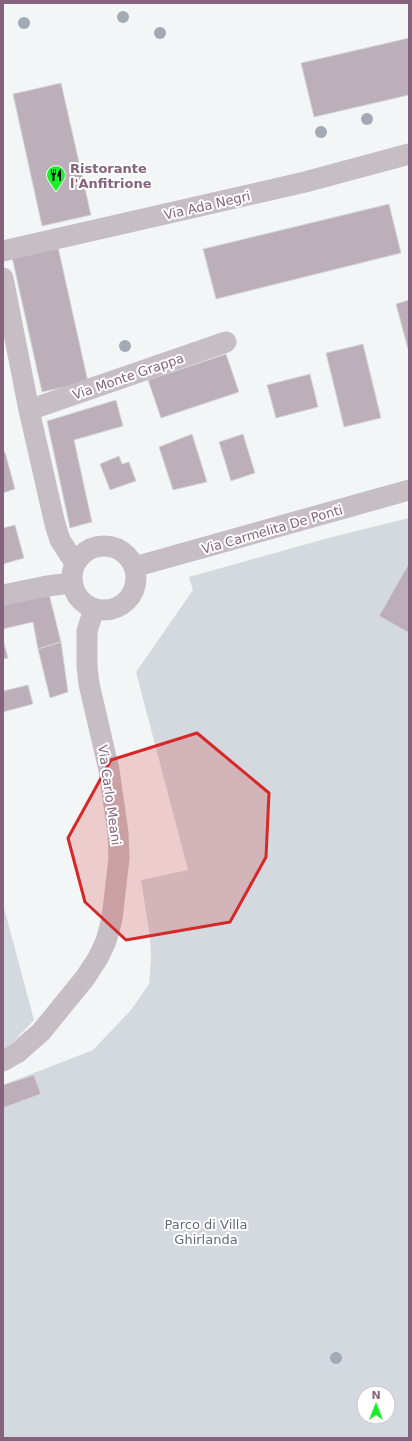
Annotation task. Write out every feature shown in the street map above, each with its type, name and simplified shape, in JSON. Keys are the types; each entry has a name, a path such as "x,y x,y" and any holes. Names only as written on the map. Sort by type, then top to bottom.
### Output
{"street":[{"name":"Via Ada Negri","path":"3,251 305,182 409,154"},
{"path":"3,278 29,410 55,524 60,540 75,563"},
{"name":"Via Monte Grappa","path":"29,410 226,342"},
{"name":"Via Carmelita De Ponti","path":"134,567 409,490"},
{"path":"108,545 120,550 130,559 134,567 138,576 136,587 131,597 123,605 113,609 94,609 75,594 71,573 75,563 83,553 95,546 108,545"},
{"path":"3,595 47,586 72,583"},
{"name":"Via Carlo Meani","path":"3,1061 17,1053 41,1032 85,978 98,958 106,941 112,920 119,858 118,833 109,770 89,684 86,651 87,631 94,609"}],"highlighted area":[{"path":"197,733 269,793 266,857 230,922 126,940 85,902 68,838 111,760"}],"green space":[{"name":"Parco di Villa Ghirlanda","path":"409,518 409,1438 3,1438 3,1085 93,1050 131,1010 149,984 151,959 150,937 141,880 188,870 136,672 193,590 189,577 332,537"},
{"path":"3,904 34,1020 11,1044 3,1049"}],"building":[{"path":"409,38 409,95 314,117 301,63"},
{"path":"61,83 91,215 42,226 13,94"},
{"path":"389,204 401,253 216,299 203,249"},
{"path":"58,247 88,382 42,392 12,257"},
{"path":"409,300 409,353 396,304"},
{"path":"363,344 381,418 344,427 326,353"},
{"path":"226,354 239,392 161,418 148,380"},
{"path":"310,374 318,407 276,418 267,385"},
{"path":"116,400 123,426 74,440 92,522 70,528 47,421"},
{"path":"192,434 207,482 173,490 159,447"},
{"path":"243,434 255,473 231,481 219,442"},
{"path":"3,452 5,452 15,489 3,493"},
{"path":"119,456 122,464 129,462 136,481 110,490 100,464"},
{"path":"15,525 24,558 3,564 3,528"},
{"path":"409,563 409,633 379,616"},
{"path":"49,594 61,642 38,649 33,622 3,629 3,605"},
{"path":"3,640 8,658 3,659"},
{"path":"61,642 68,692 50,698 38,649"},
{"path":"28,685 33,704 3,712 3,691"},
{"path":"34,1075 41,1094 3,1108 3,1085"}],"place":[{"name":"Ristorante l'Anfitrione","path":"56,192"}]}
